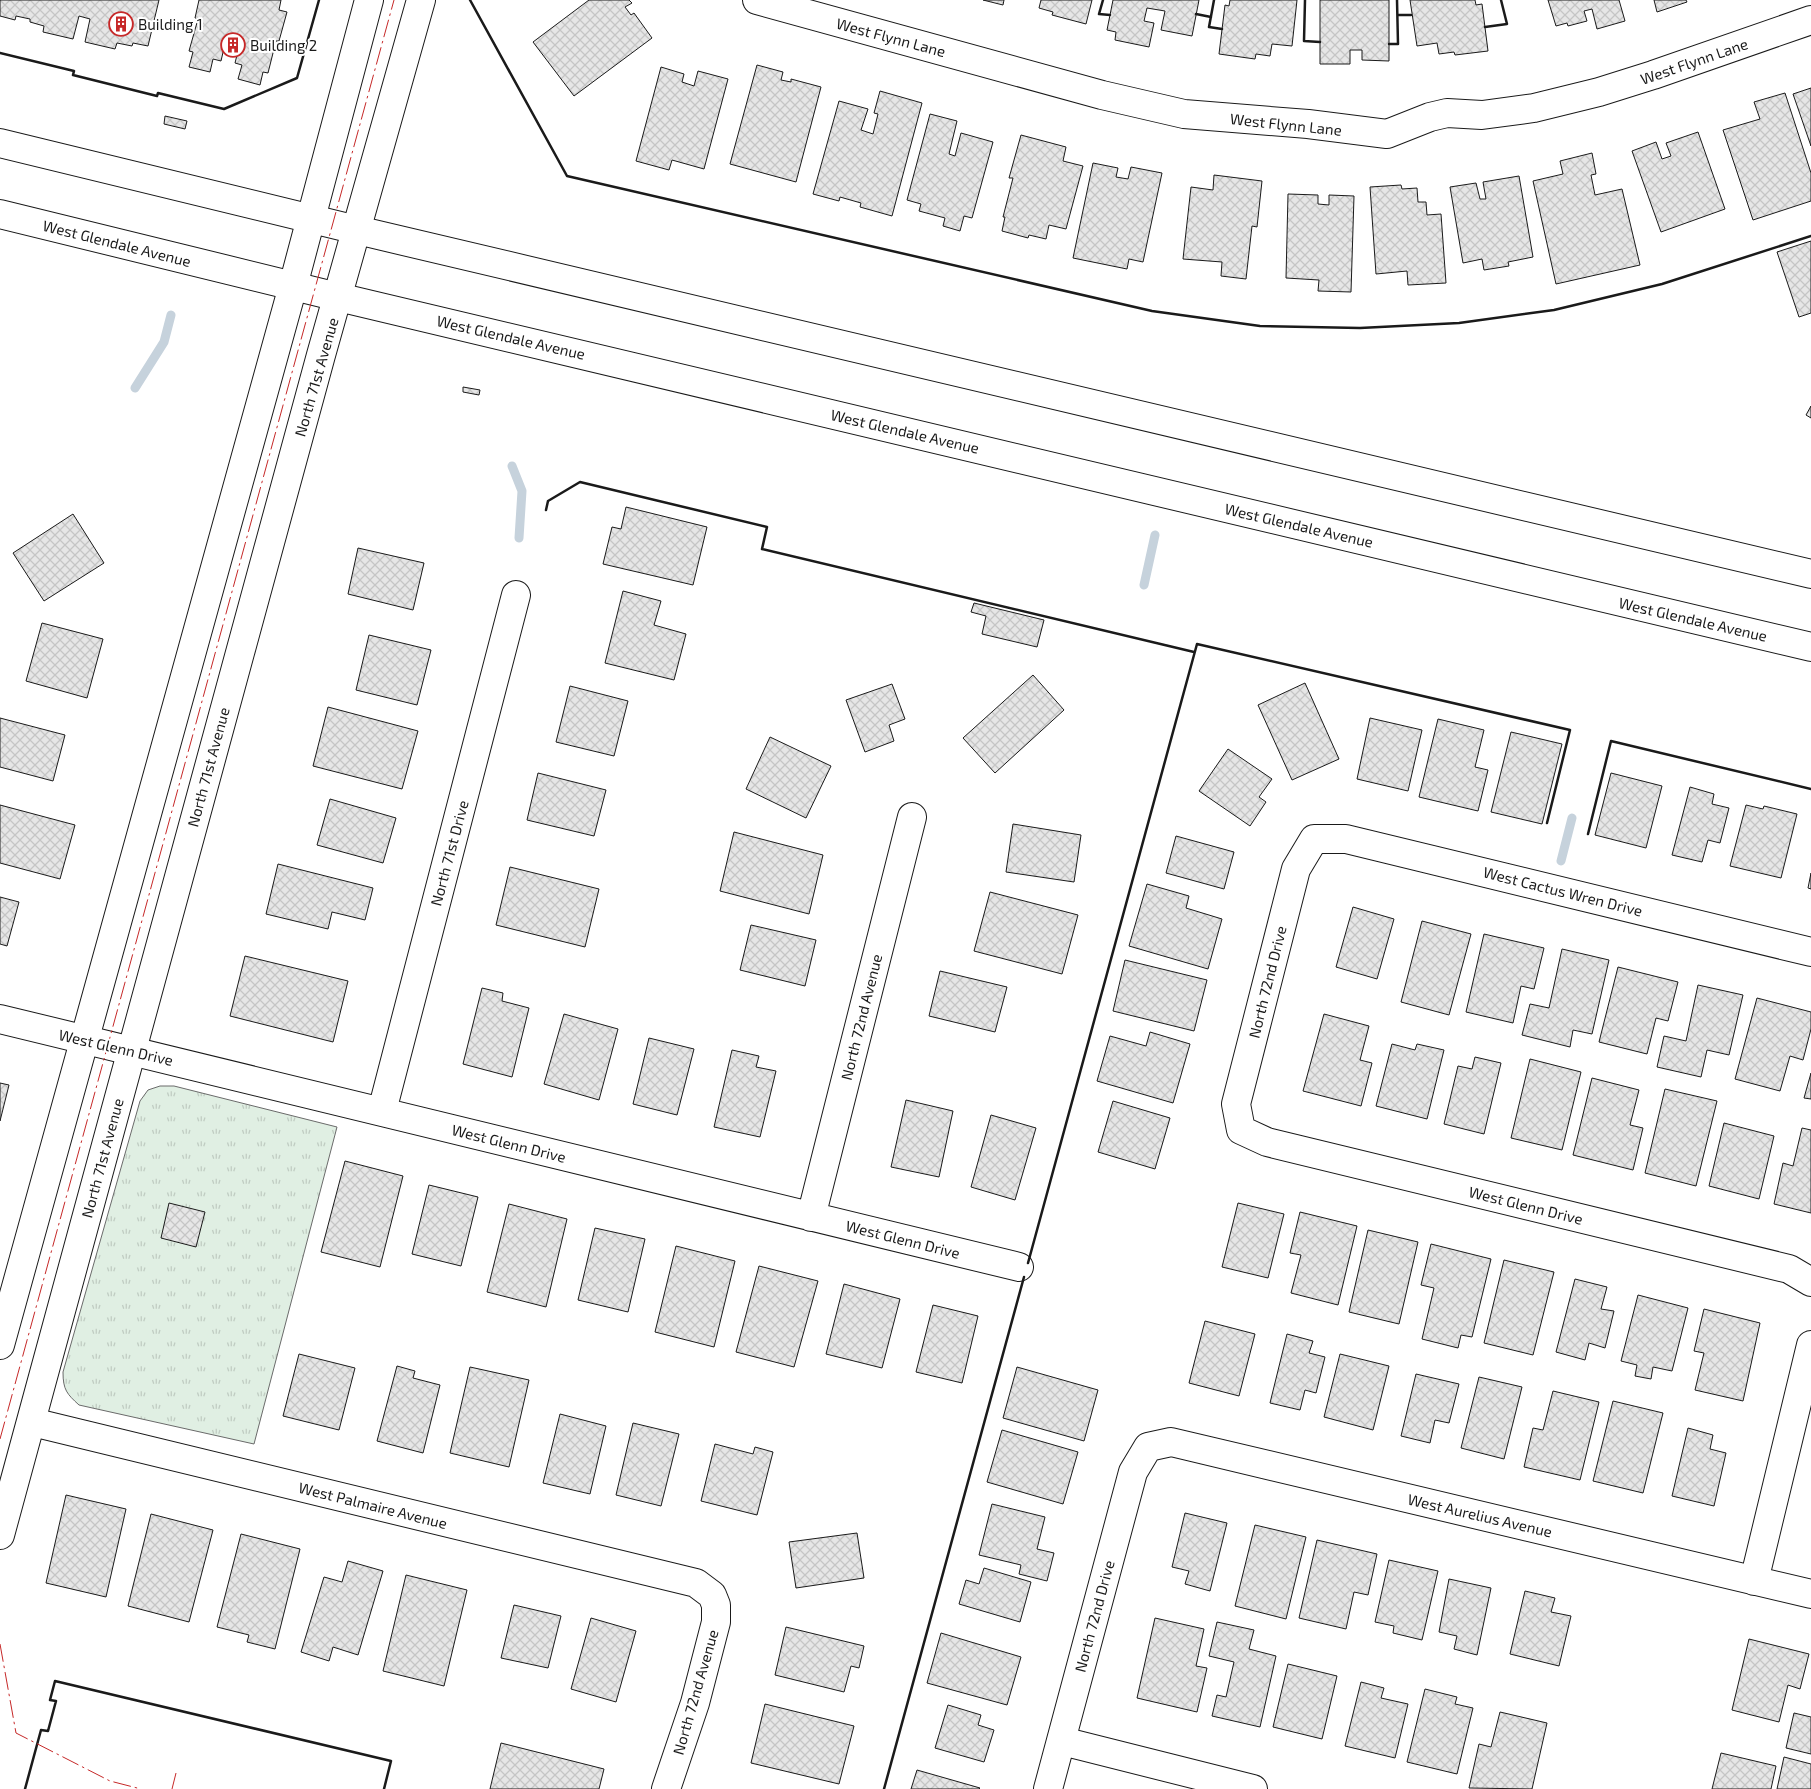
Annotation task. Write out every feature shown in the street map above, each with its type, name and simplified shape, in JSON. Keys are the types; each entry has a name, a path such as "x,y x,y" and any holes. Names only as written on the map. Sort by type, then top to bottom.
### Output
{"street":[{"path":"0,1345 293,286 369,0"},
{"name":"North 71st Avenue","path":"0,1535 32,1422 130,1052 421,0"},
{"name":"West Flynn Lane","path":"757,0 1102,95 1184,114 1308,124 1387,134 1430,117 1447,113 1482,115 1534,108 1599,92 1653,76 1811,20"},
{"path":"0,143 358,230 1811,574"},
{"name":"West Glendale Avenue","path":"0,214 338,297 1811,647"},
{"name":"North 71st Drive","path":"382,1111 516,595"},
{"name":"North 72nd Avenue","path":"811,1216 912,817"},
{"name":"West Cactus Wren Drive","path":"1314,839 1346,839 1811,952"},
{"name":"North 72nd Drive","path":"1241,1130 1236,1104 1296,869 1314,839"},
{"name":"West Glenn Drive","path":"0,1019 1018,1267"},
{"name":"West Glenn Drive","path":"1241,1130 1267,1142 1790,1269 1811,1282"},
{"path":"1754,1580 1811,1345"},
{"name":"West Palmaire Avenue","path":"32,1422 677,1578 696,1583 712,1595"},
{"name":"West Aurelius Avenue","path":"1148,1447 1171,1442 1811,1594"},
{"name":"North 72nd Drive","path":"1048,1789 1133,1472 1148,1447"},
{"name":"North 72nd Avenue","path":"666,1789 695,1703 716,1622 716,1605 712,1595"},
{"path":"1062,1741 1253,1789"}],"green space":[{"path":"160,1086 174,1086 337,1127 254,1444 79,1405 65,1387 63,1372 140,1101 148,1090"}],"building":[{"name":"Building 1","path":"0,0 159,0 148,46 133,43 132,46 117,43 115,49 85,42 90,19 79,16 73,39 43,32 44,26 30,22 30,19 16,16 15,20 0,16"},
{"name":"Building 2","path":"199,0 281,0 279,10 287,12 279,41 276,41 268,73 263,72 260,85 238,79 242,65 235,63 238,51 224,48 221,61 213,59 210,72 189,67 193,52 189,51 198,19 195,18"},
{"path":"589,0 629,0 632,3 625,7 631,15 634,13 652,38 574,96 533,42"},
{"path":"983,0 1004,0 1003,5"},
{"path":"1041,0 1092,0 1086,24 1052,15 1053,12 1039,8"},
{"path":"1113,0 1199,0 1192,36 1161,30 1165,11 1147,8 1144,21 1154,23 1149,47 1115,40 1116,32 1107,30"},
{"path":"1230,0 1297,0 1292,46 1272,44 1270,56 1256,54 1255,59 1219,54 1225,5 1229,6"},
{"path":"1320,0 1389,0 1389,61 1362,60 1362,50 1350,50 1350,64 1320,64"},
{"path":"1410,0 1475,0 1476,5 1482,4 1488,51 1455,55 1454,52 1439,54 1437,43 1417,46"},
{"path":"1548,0 1619,0 1625,21 1597,29 1592,9 1584,11 1587,21 1568,26 1567,23 1556,26"},
{"path":"1654,0 1686,0 1687,2 1657,12"},
{"path":"757,65 783,72 781,80 791,82 791,79 821,87 796,182 730,164"},
{"path":"661,67 684,74 682,82 694,86 698,71 728,79 704,169 672,160 669,170 636,161"},
{"path":"1811,88 1811,146 1793,94"},
{"path":"880,91 922,103 892,216 860,207 861,203 840,197 839,201 813,194 839,101 868,109 861,130 873,134 878,114 874,113"},
{"path":"1785,93 1811,173 1811,201 1753,220 1723,130 1760,119 1754,102"},
{"path":"930,114 957,121 949,154 955,156 961,133 993,142 972,218 964,216 960,231 943,226 945,218 919,211 921,204 907,200"},
{"path":"165,116 187,121 185,129 164,124"},
{"path":"1698,132 1725,209 1661,232 1632,151 1656,142 1662,159 1671,156 1666,143"},
{"path":"1021,135 1066,147 1063,161 1083,166 1066,229 1049,225 1046,239 1029,235 1028,238 1002,231 1005,217 1003,217 1013,178 1009,178"},
{"path":"1592,153 1596,174 1591,175 1595,195 1622,189 1640,265 1556,284 1533,181 1563,174 1560,161"},
{"path":"1093,163 1118,168 1116,177 1128,179 1131,167 1162,173 1143,262 1129,259 1127,269 1073,258"},
{"path":"1214,175 1262,181 1257,227 1252,226 1246,279 1221,276 1222,262 1183,259 1191,187 1213,190"},
{"path":"1519,176 1533,257 1508,262 1509,266 1484,270 1482,259 1463,263 1450,187 1476,183 1480,199 1486,199 1483,182"},
{"path":"1401,185 1402,189 1417,188 1418,202 1426,202 1427,215 1441,214 1446,283 1408,285 1407,271 1376,274 1370,187"},
{"path":"1288,194 1318,195 1318,204 1329,205 1329,195 1354,196 1351,292 1318,291 1319,280 1286,278"},
{"path":"1811,241 1811,313 1799,317 1777,252"},
{"path":"463,387 480,390 479,395 463,392"},
{"path":"1811,406 1811,418 1806,415"},
{"path":"626,507 707,527 693,585 603,564 612,527 621,529"},
{"path":"73,514 104,563 44,601 13,553"},
{"path":"358,548 424,563 413,610 348,594"},
{"path":"623,591 661,601 654,625 686,634 674,680 605,663"},
{"path":"974,603 1044,620 1037,647 982,634 986,616 971,612"},
{"path":"42,623 103,639 87,698 26,681"},
{"path":"369,635 431,650 417,705 356,690"},
{"path":"1033,675 1064,710 995,773 963,738"},
{"path":"1305,683 1339,759 1292,780 1258,705"},
{"path":"892,684 905,719 889,725 894,741 865,752 846,700"},
{"path":"570,686 628,701 614,756 556,742"},
{"path":"328,707 418,731 402,789 313,766"},
{"path":"0,718 65,735 53,781 0,767"},
{"path":"1370,718 1422,730 1408,791 1357,779"},
{"path":"1438,719 1484,730 1475,767 1488,770 1478,811 1419,797"},
{"path":"1511,732 1562,744 1542,824 1491,812"},
{"path":"770,737 831,766 806,818 746,789"},
{"path":"1228,749 1272,779 1259,797 1266,802 1250,826 1199,791"},
{"path":"538,773 606,790 594,836 527,820"},
{"path":"1611,773 1662,786 1646,848 1595,835"},
{"path":"1690,787 1714,794 1712,804 1729,808 1720,843 1708,840 1702,862 1672,855"},
{"path":"330,799 396,818 383,863 317,845"},
{"path":"0,805 75,825 60,879 0,863"},
{"path":"1746,805 1763,809 1764,806 1797,814 1781,878 1730,866"},
{"path":"1013,824 1081,835 1074,882 1006,872"},
{"path":"734,832 823,855 809,914 720,891"},
{"path":"1176,836 1234,852 1224,889 1166,873"},
{"path":"278,864 373,888 365,920 332,912 328,929 266,914"},
{"path":"510,867 599,889 585,947 496,925"},
{"path":"1811,873 1811,889 1808,888"},
{"path":"1147,884 1189,896 1186,908 1222,919 1208,969 1129,946"},
{"path":"990,892 1078,915 1062,974 974,951"},
{"path":"0,897 19,902 7,946 0,944"},
{"path":"1353,907 1394,919 1377,979 1336,967"},
{"path":"1422,921 1471,934 1449,1015 1401,1002"},
{"path":"751,925 816,940 805,986 740,970"},
{"path":"1484,934 1544,948 1534,989 1521,986 1513,1023 1466,1012"},
{"path":"1562,949 1609,960 1592,1034 1573,1030 1570,1047 1522,1035 1530,1004 1549,1008"},
{"path":"245,956 348,981 333,1042 230,1016"},
{"path":"1125,960 1207,980 1194,1031 1113,1011"},
{"path":"1618,967 1678,982 1668,1021 1656,1018 1647,1054 1599,1042"},
{"path":"940,971 1007,987 995,1032 929,1016"},
{"path":"1698,985 1743,995 1729,1055 1707,1050 1701,1077 1657,1067 1664,1036 1686,1041"},
{"path":"482,988 503,993 502,1001 529,1008 512,1077 463,1064"},
{"path":"1757,998 1811,1012 1811,1029 1803,1060 1790,1056 1780,1091 1735,1079"},
{"path":"564,1014 618,1029 599,1100 544,1084"},
{"path":"1324,1014 1369,1026 1360,1060 1372,1063 1361,1106 1303,1091"},
{"path":"1150,1032 1190,1044 1173,1103 1097,1081 1110,1036 1146,1046"},
{"path":"649,1038 694,1049 677,1115 633,1104"},
{"path":"1392,1044 1415,1050 1417,1044 1444,1050 1427,1119 1376,1106"},
{"path":"732,1050 759,1056 756,1067 776,1071 760,1137 714,1127"},
{"path":"1475,1057 1501,1063 1484,1134 1444,1124 1458,1066 1472,1069"},
{"path":"1530,1059 1581,1072 1562,1150 1511,1138"},
{"path":"1811,1073 1811,1099 1804,1098"},
{"path":"1592,1078 1639,1090 1630,1125 1643,1128 1633,1170 1573,1155"},
{"path":"0,1083 9,1085 0,1121"},
{"path":"1665,1089 1717,1101 1696,1186 1645,1173"},
{"path":"906,1100 953,1111 939,1177 891,1167"},
{"path":"1113,1101 1170,1118 1155,1169 1098,1152"},
{"path":"991,1115 1036,1128 1015,1200 971,1187"},
{"path":"1724,1123 1774,1136 1759,1199 1709,1186"},
{"path":"1802,1128 1811,1130 1811,1213 1774,1204 1783,1163 1793,1166"},
{"path":"345,1161 403,1176 380,1267 321,1252"},
{"path":"429,1185 478,1197 461,1266 412,1254"},
{"path":"169,1203 205,1212 196,1247 161,1238"},
{"path":"1238,1203 1284,1214 1268,1278 1222,1267"},
{"path":"509,1204 567,1219 546,1307 487,1292"},
{"path":"1300,1212 1357,1226 1338,1305 1291,1293 1301,1255 1290,1253"},
{"path":"595,1228 645,1239 628,1312 578,1300"},
{"path":"1368,1230 1418,1242 1399,1324 1349,1312"},
{"path":"1431,1244 1491,1259 1472,1337 1461,1335 1458,1348 1422,1339 1434,1288 1421,1285"},
{"path":"676,1246 735,1261 714,1347 655,1332"},
{"path":"1504,1260 1554,1272 1533,1355 1484,1343"},
{"path":"759,1266 818,1281 794,1367 736,1352"},
{"path":"1575,1279 1607,1287 1601,1309 1614,1311 1605,1348 1589,1343 1585,1360 1556,1352"},
{"path":"844,1284 900,1299 882,1368 826,1354"},
{"path":"1638,1295 1688,1308 1672,1371 1653,1367 1651,1379 1635,1376 1637,1365 1621,1361"},
{"path":"933,1305 978,1316 962,1383 916,1372"},
{"path":"1704,1309 1760,1323 1743,1401 1695,1390 1704,1353 1694,1351"},
{"path":"1205,1321 1255,1334 1239,1396 1189,1383"},
{"path":"1287,1334 1313,1341 1309,1353 1325,1357 1316,1393 1305,1390 1300,1410 1270,1403"},
{"path":"299,1354 355,1368 339,1430 283,1416"},
{"path":"1340,1354 1389,1366 1373,1430 1324,1417"},
{"path":"397,1366 415,1371 413,1378 440,1385 423,1453 377,1441"},
{"path":"470,1367 529,1380 509,1467 450,1453"},
{"path":"1017,1367 1098,1390 1084,1441 1003,1418"},
{"path":"1416,1374 1459,1384 1449,1423 1435,1420 1430,1443 1401,1436"},
{"path":"1479,1377 1522,1387 1504,1459 1461,1448"},
{"path":"1553,1391 1599,1402 1580,1480 1524,1467 1533,1428 1543,1430"},
{"path":"1613,1401 1663,1413 1643,1493 1593,1481"},
{"path":"560,1414 606,1426 590,1494 543,1483"},
{"path":"633,1423 679,1434 661,1506 616,1495"},
{"path":"1688,1428 1713,1435 1710,1449 1726,1453 1714,1506 1672,1496"},
{"path":"1002,1430 1078,1452 1063,1504 987,1482"},
{"path":"715,1444 753,1454 755,1447 773,1452 757,1515 701,1501"},
{"path":"66,1495 126,1509 106,1597 46,1583"},
{"path":"992,1504 1045,1517 1037,1549 1054,1553 1047,1581 1019,1574 1021,1565 979,1555"},
{"path":"1185,1513 1227,1523 1210,1591 1185,1584 1189,1571 1172,1567"},
{"path":"151,1514 213,1530 189,1622 128,1606"},
{"path":"1255,1525 1306,1537 1286,1619 1235,1606"},
{"path":"857,1533 864,1578 796,1588 789,1542"},
{"path":"241,1534 300,1549 275,1649 247,1642 249,1635 217,1627"},
{"path":"1317,1540 1377,1554 1368,1595 1354,1592 1346,1629 1299,1618"},
{"path":"1389,1560 1438,1571 1422,1640 1393,1633 1394,1626 1375,1622"},
{"path":"348,1561 383,1571 358,1655 333,1647 329,1661 301,1652 324,1577 342,1582"},
{"path":"984,1568 1031,1582 1020,1622 959,1604 966,1580 979,1584"},
{"path":"406,1575 467,1590 444,1686 383,1671"},
{"path":"1449,1579 1491,1588 1477,1655 1454,1649 1457,1636 1439,1632"},
{"path":"1525,1591 1555,1598 1551,1612 1571,1616 1559,1666 1510,1654"},
{"path":"514,1605 561,1616 548,1668 501,1658"},
{"path":"591,1618 636,1631 616,1702 571,1689"},
{"path":"1155,1618 1204,1629 1196,1666 1207,1668 1197,1712 1137,1698"},
{"path":"1217,1622 1254,1630 1249,1649 1276,1656 1260,1727 1212,1716 1217,1695 1226,1697 1234,1662 1209,1656"},
{"path":"786,1627 864,1646 859,1668 851,1666 844,1692 775,1675"},
{"path":"941,1633 1021,1657 1007,1705 927,1683"},
{"path":"1749,1639 1809,1654 1800,1689 1788,1685 1779,1722 1732,1710"},
{"path":"1288,1664 1337,1676 1322,1739 1273,1727"},
{"path":"1361,1682 1384,1688 1381,1698 1408,1704 1395,1758 1345,1746"},
{"path":"1425,1689 1457,1697 1455,1704 1473,1708 1457,1774 1407,1762"},
{"path":"765,1704 854,1726 839,1784 751,1763"},
{"path":"948,1705 981,1715 978,1725 994,1730 984,1762 935,1748"},
{"path":"1500,1712 1547,1723 1532,1789 1469,1788 1479,1744 1491,1747"},
{"path":"1794,1713 1811,1717 1811,1754 1786,1748"},
{"path":"501,1743 604,1769 599,1789 490,1789"},
{"path":"1721,1753 1776,1766 1771,1789 1712,1789"},
{"path":"1784,1757 1811,1764 1811,1789 1777,1789"},
{"path":"917,1770 980,1788 911,1789"}],"waterway":[{"path":"135,388 164,342 171,315"},
{"path":"512,466 522,491 519,538"},
{"path":"1144,585 1155,535"},
{"path":"1561,861 1572,818"}],"wall":[{"path":"0,53 74,71 73,75 157,96 158,93 224,109 297,78 319,0"},
{"path":"470,0 567,176 1152,311 1260,326 1360,328 1459,323 1554,310 1662,284 1811,236"},
{"path":"1103,0 1099,14 1110,15"},
{"path":"1214,0 1209,27 1222,29"},
{"path":"1305,0 1304,41 1320,42"},
{"path":"1389,44 1398,44 1397,0"},
{"path":"1485,27 1507,24 1501,0"},
{"path":"1196,14 1211,17"},
{"path":"1398,15 1411,15"},
{"path":"546,510 548,501 580,482 767,527 762,549 1194,652"},
{"path":"1028,1263 1197,644 1570,730 1547,823"},
{"path":"1588,834 1611,741 1811,789"},
{"path":"884,1789 1024,1277"},
{"path":"25,1789 41,1730 48,1731 56,1701 50,1700 55,1681 391,1761 384,1789"}],"power":[{"path":"0,1439 394,0"},
{"path":"0,1644 16,1733 110,1781 141,1789"},
{"path":"172,1789 176,1773"}],"place":[{"name":"Building 1","path":"121,24"},
{"name":"Building 2","path":"233,45"}]}
